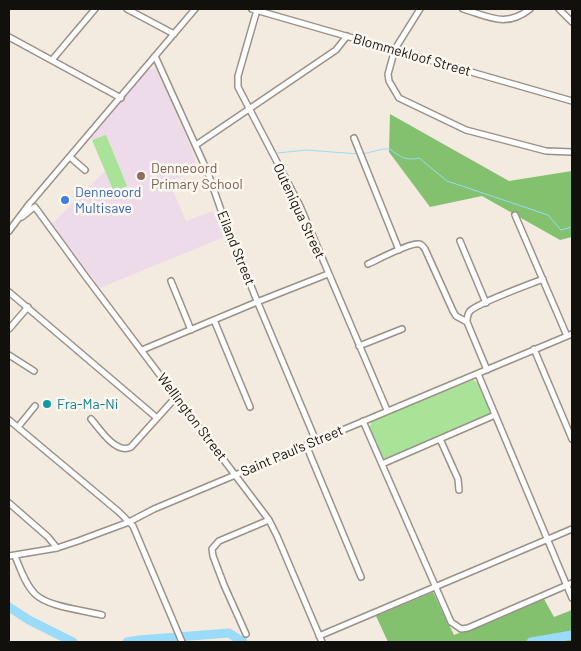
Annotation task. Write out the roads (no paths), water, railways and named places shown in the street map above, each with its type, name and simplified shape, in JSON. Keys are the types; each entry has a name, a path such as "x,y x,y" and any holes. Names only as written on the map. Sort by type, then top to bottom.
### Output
{"street":[{"path":"52,60 95,9"},
{"path":"127,9 174,34"},
{"path":"9,231 195,9"},
{"path":"420,9 395,49 388,76 394,92 402,100 466,130 546,152 572,152"},
{"path":"464,9 503,20 515,19 530,9"},
{"path":"559,9 572,22"},
{"name":"Blommekloof Street","path":"254,10 270,11 347,36 572,101"},
{"name":"Outeniqua Street","path":"254,10 237,83 239,90 300,206 387,410"},
{"path":"196,145 336,50 347,36"},
{"path":"9,37 121,98"},
{"name":"Eiland Street","path":"155,56 196,145 257,302 316,441"},
{"path":"354,138 399,250"},
{"path":"70,157 85,170"},
{"name":"Wellington Street","path":"33,204 269,520 322,642"},
{"path":"515,215 570,335"},
{"path":"460,241 486,303"},
{"path":"368,264 399,250 416,244 421,245 425,249 453,311 456,316 467,322 487,370"},
{"path":"142,350 328,274"},
{"path":"467,322 470,312 486,303 543,279"},
{"path":"171,281 191,330"},
{"path":"9,292 157,418"},
{"path":"9,329 28,307"},
{"path":"214,320 250,407"},
{"path":"359,346 402,329"},
{"name":"Saint Paul's Street","path":"12,556 57,548 129,522 154,509 387,410 570,335"},
{"path":"534,349 572,438"},
{"path":"9,355 34,371"},
{"path":"478,374 548,539 570,584 572,598"},
{"path":"91,419 113,443 120,448 127,449 131,447 176,397"},
{"path":"18,427 35,406"},
{"path":"382,464 496,415"},
{"path":"9,420 135,529 182,642"},
{"path":"364,421 434,586 451,622 457,628 464,629 570,584"},
{"path":"440,439 458,479 459,490"},
{"path":"306,445 361,577"},
{"path":"9,503 44,533 57,548"},
{"path":"246,634 224,586 212,549 219,540 269,520"},
{"path":"319,636 572,529"},
{"path":"12,556 30,588 39,597 54,604 102,615"}],"waterway":[{"path":"363,154 390,149 403,158 419,158 447,181 548,215 561,230 572,227"},
{"path":"278,153 306,150 359,154"},
{"path":"9,607 29,620 73,642"},
{"path":"127,642 229,633 243,642"},
{"path":"531,642 572,635"}],"place":[{"name":"Denneoord Primary School","path":"141,176"},
{"name":"Denneoord Multisave","path":"65,200"},
{"name":"Fra-Ma-Ni","path":"47,404"}]}
